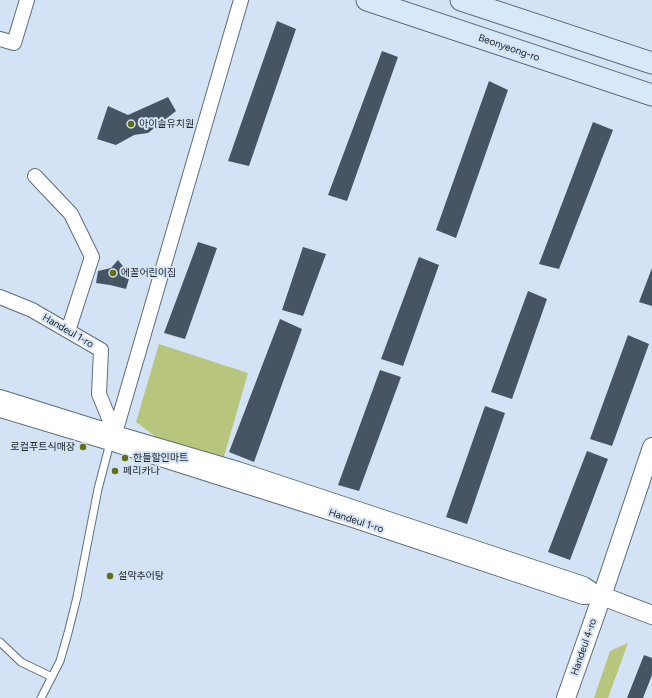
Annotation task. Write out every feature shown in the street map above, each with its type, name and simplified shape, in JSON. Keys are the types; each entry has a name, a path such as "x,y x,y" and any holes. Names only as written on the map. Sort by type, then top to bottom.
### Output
{"main road":[{"name":"Beonyeong-ro","path":"367,0 652,96"},
{"path":"461,0 652,63"}],"street":[{"path":"0,39 14,43 27,0"},
{"path":"112,438 241,0"},
{"path":"35,176 71,214 92,257 68,331"},
{"name":"Handeul 1-ro","path":"0,297 32,310 101,350 99,394 112,438"},
{"name":"Handeul 1-ro","path":"0,397 112,438 353,520 583,596 602,596 652,615"},
{"name":"Handeul 1-ro","path":"0,410 112,438"},
{"name":"Handeul 4-ro","path":"566,698 652,446"}],"lane":[{"path":"41,698 60,661 68,633 98,489 112,438"},
{"path":"0,642 21,662 52,677"}],"green space":[{"path":"159,344 248,373 223,460 164,443 136,422"},
{"path":"628,643 608,698 594,698 610,651"}],"building":[{"path":"277,21 296,29 249,166 228,161"},
{"path":"382,51 398,57 347,201 328,195"},
{"path":"489,81 508,90 456,238 436,230"},
{"name":"아이솔유치원","path":"168,97 176,111 148,133 134,135 116,145 97,139 108,106 128,115"},
{"path":"593,122 613,130 559,269 539,264"},
{"path":"198,242 217,248 185,339 164,333"},
{"path":"303,247 326,254 303,316 282,310"},
{"path":"419,257 439,265 403,366 381,359"},
{"name":"에꼴어린이집","path":"118,260 130,275 126,289 96,283 98,271 111,268"},
{"path":"652,268 652,306 639,302"},
{"path":"528,291 547,299 512,399 491,392"},
{"path":"280,319 302,329 254,462 229,452"},
{"path":"628,335 649,344 612,446 590,439"},
{"path":"380,370 401,377 359,491 338,485"},
{"path":"485,406 505,413 467,524 446,517"},
{"path":"587,451 608,459 570,560 548,552"},
{"path":"644,655 652,658 652,675 643,698 627,698"}],"place":[{"name":"아이솔유치원","path":"131,124"},
{"name":"에꼴어린이집","path":"113,273"},
{"name":"로컬푸트식매장","path":"83,447"},
{"name":"한들할인마트","path":"125,458"},
{"name":"페리카나","path":"115,471"},
{"name":"설악추어탕","path":"110,576"}]}
